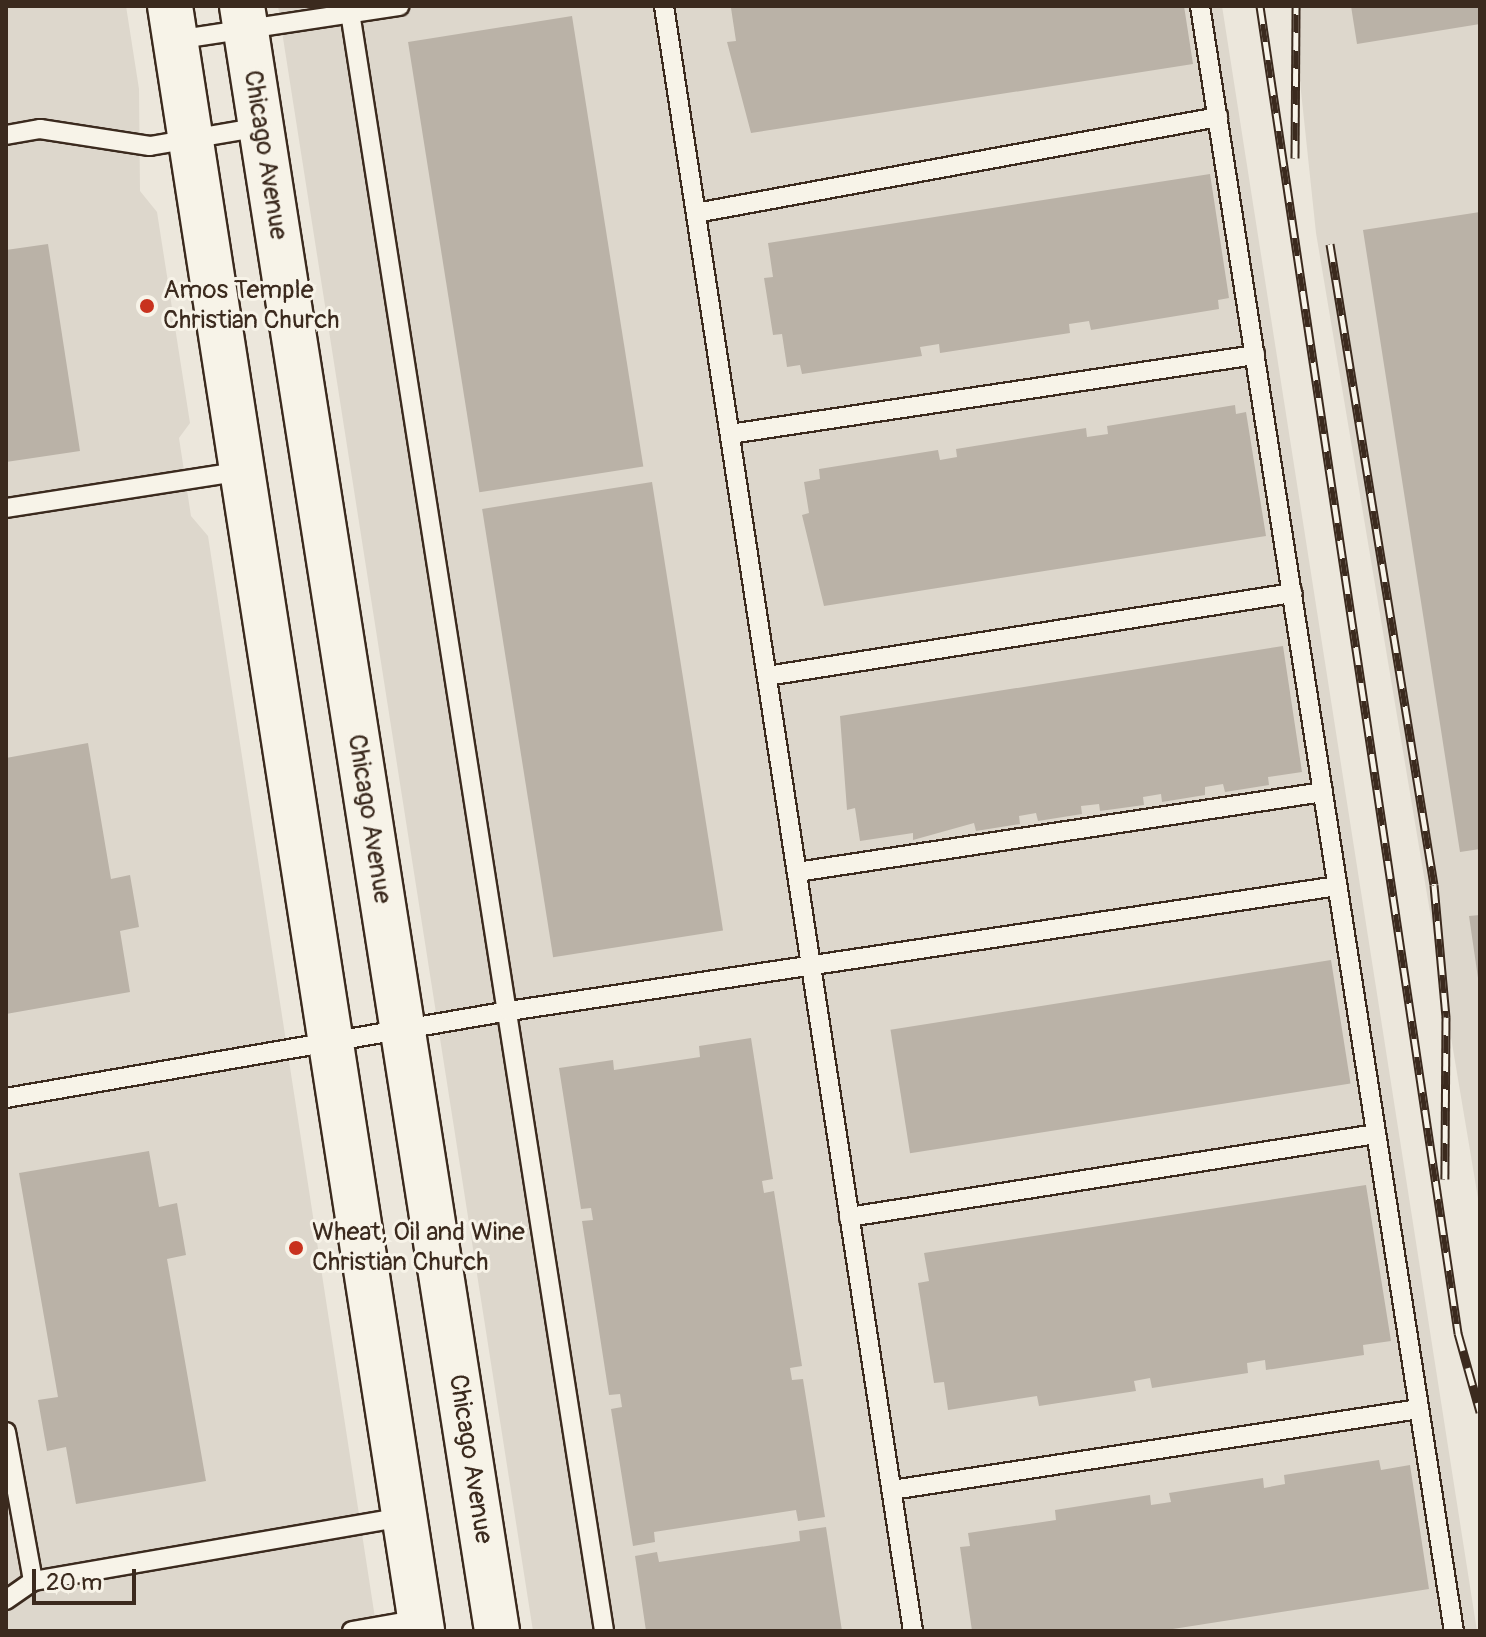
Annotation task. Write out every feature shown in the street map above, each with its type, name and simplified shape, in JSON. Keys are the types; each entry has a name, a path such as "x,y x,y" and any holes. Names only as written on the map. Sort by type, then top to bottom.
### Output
{"main road":[{"name":"Chicago Avenue","path":"244,18 497,1631"},
{"path":"172,23 421,1625"}],"lane":[{"path":"172,23 399,6"},
{"path":"664,6 913,1631"},
{"path":"1200,6 1454,1631"},
{"path":"349,10 509,1011 604,1631"},
{"path":"696,213 1218,117"},
{"path":"6,135 40,129 112,145 189,139 261,127"},
{"path":"730,434 1255,355"},
{"path":"6,508 241,471"},
{"path":"767,676 1292,593"},
{"path":"797,872 1323,792"},
{"path":"6,1098 509,1011 1337,886"},
{"path":"849,1217 1376,1134"},
{"path":"892,1490 1419,1409"},
{"path":"6,1432 33,1581"},
{"path":"6,1600 33,1581 405,1517"},
{"path":"352,1631 421,1625"}],"shaded area":[{"path":"6,6 126,6 139,89 140,191 157,212 190,423 179,438 191,516 208,536 377,1631 6,1631"},
{"path":"278,6 1222,6 1477,1631 533,1631"},
{"path":"1292,6 1480,6 1480,1210 1316,233"}],"building":[{"path":"1184,6 1193,64 751,133 727,42 736,41 731,8"},
{"path":"1351,6 1480,6 1480,24 1357,44"},
{"path":"572,16 643,466 479,492 408,42"},
{"path":"1210,174 1229,298 1218,300 1219,309 1091,330 1089,321 1069,324 1070,333 940,353 939,344 920,347 922,356 802,374 800,365 787,367 782,334 773,335 764,278 773,277 768,243"},
{"path":"1480,212 1480,849 1460,852 1363,230"},
{"path":"48,244 80,451 6,462 6,250"},
{"path":"1235,405 1236,414 1246,412 1266,536 824,606 802,515 809,513 804,482 820,479 819,469 938,450 940,460 957,457 956,449 1086,428 1087,437 1108,434 1107,426"},
{"path":"652,482 723,930 553,957 482,509"},
{"path":"1283,646 1302,772 1268,777 1269,785 1225,792 1223,784 1205,787 1205,795 1162,802 1161,794 1143,797 1144,805 1100,811 1099,804 1081,806 1082,814 1038,821 1036,813 1019,816 1020,824 976,831 974,823 913,840 913,833 860,841 855,808 847,810 840,716"},
{"path":"88,743 111,879 130,875 139,927 120,931 130,992 6,1014 6,758"},
{"path":"1480,915 1480,977 1478,978 1469,916"},
{"path":"1331,960 1351,1083 910,1153 890,1030"},
{"path":"751,1038 773,1179 762,1181 764,1193 774,1191 802,1366 790,1368 792,1380 803,1379 825,1517 798,1521 796,1510 654,1532 655,1542 633,1546 611,1409 622,1407 620,1394 609,1395 582,1221 593,1220 591,1208 581,1209 559,1068 613,1060 614,1070 700,1057 699,1046"},
{"path":"149,1151 159,1207 177,1203 186,1255 167,1259 206,1481 76,1504 66,1447 47,1451 38,1400 58,1397 19,1173"},
{"path":"1366,1185 1391,1341 1363,1345 1364,1355 1266,1370 1265,1360 1247,1363 1248,1373 1152,1388 1150,1378 1134,1381 1136,1391 1039,1406 1037,1396 948,1410 944,1382 934,1383 918,1283 929,1281 924,1253"},
{"path":"1379,1460 1381,1470 1410,1465 1429,1589 1160,1631 972,1631 960,1547 970,1546 968,1533 1056,1520 1055,1510 1150,1495 1151,1505 1171,1502 1169,1493 1263,1478 1264,1488 1285,1484 1284,1475"},
{"path":"826,1527 842,1631 646,1631 635,1556 657,1552 659,1562 800,1541 799,1531"}],"railway":[{"path":"1260,6 1458,1333 1480,1412"},
{"path":"1295,158 1296,6"},
{"path":"1330,244 1434,885 1446,1017 1445,1179"}],"place":[{"name":"Amos Temple Christian Church","path":"147,306"},
{"name":"Wheat, Oil and Wine Christian Church","path":"296,1248"}]}
